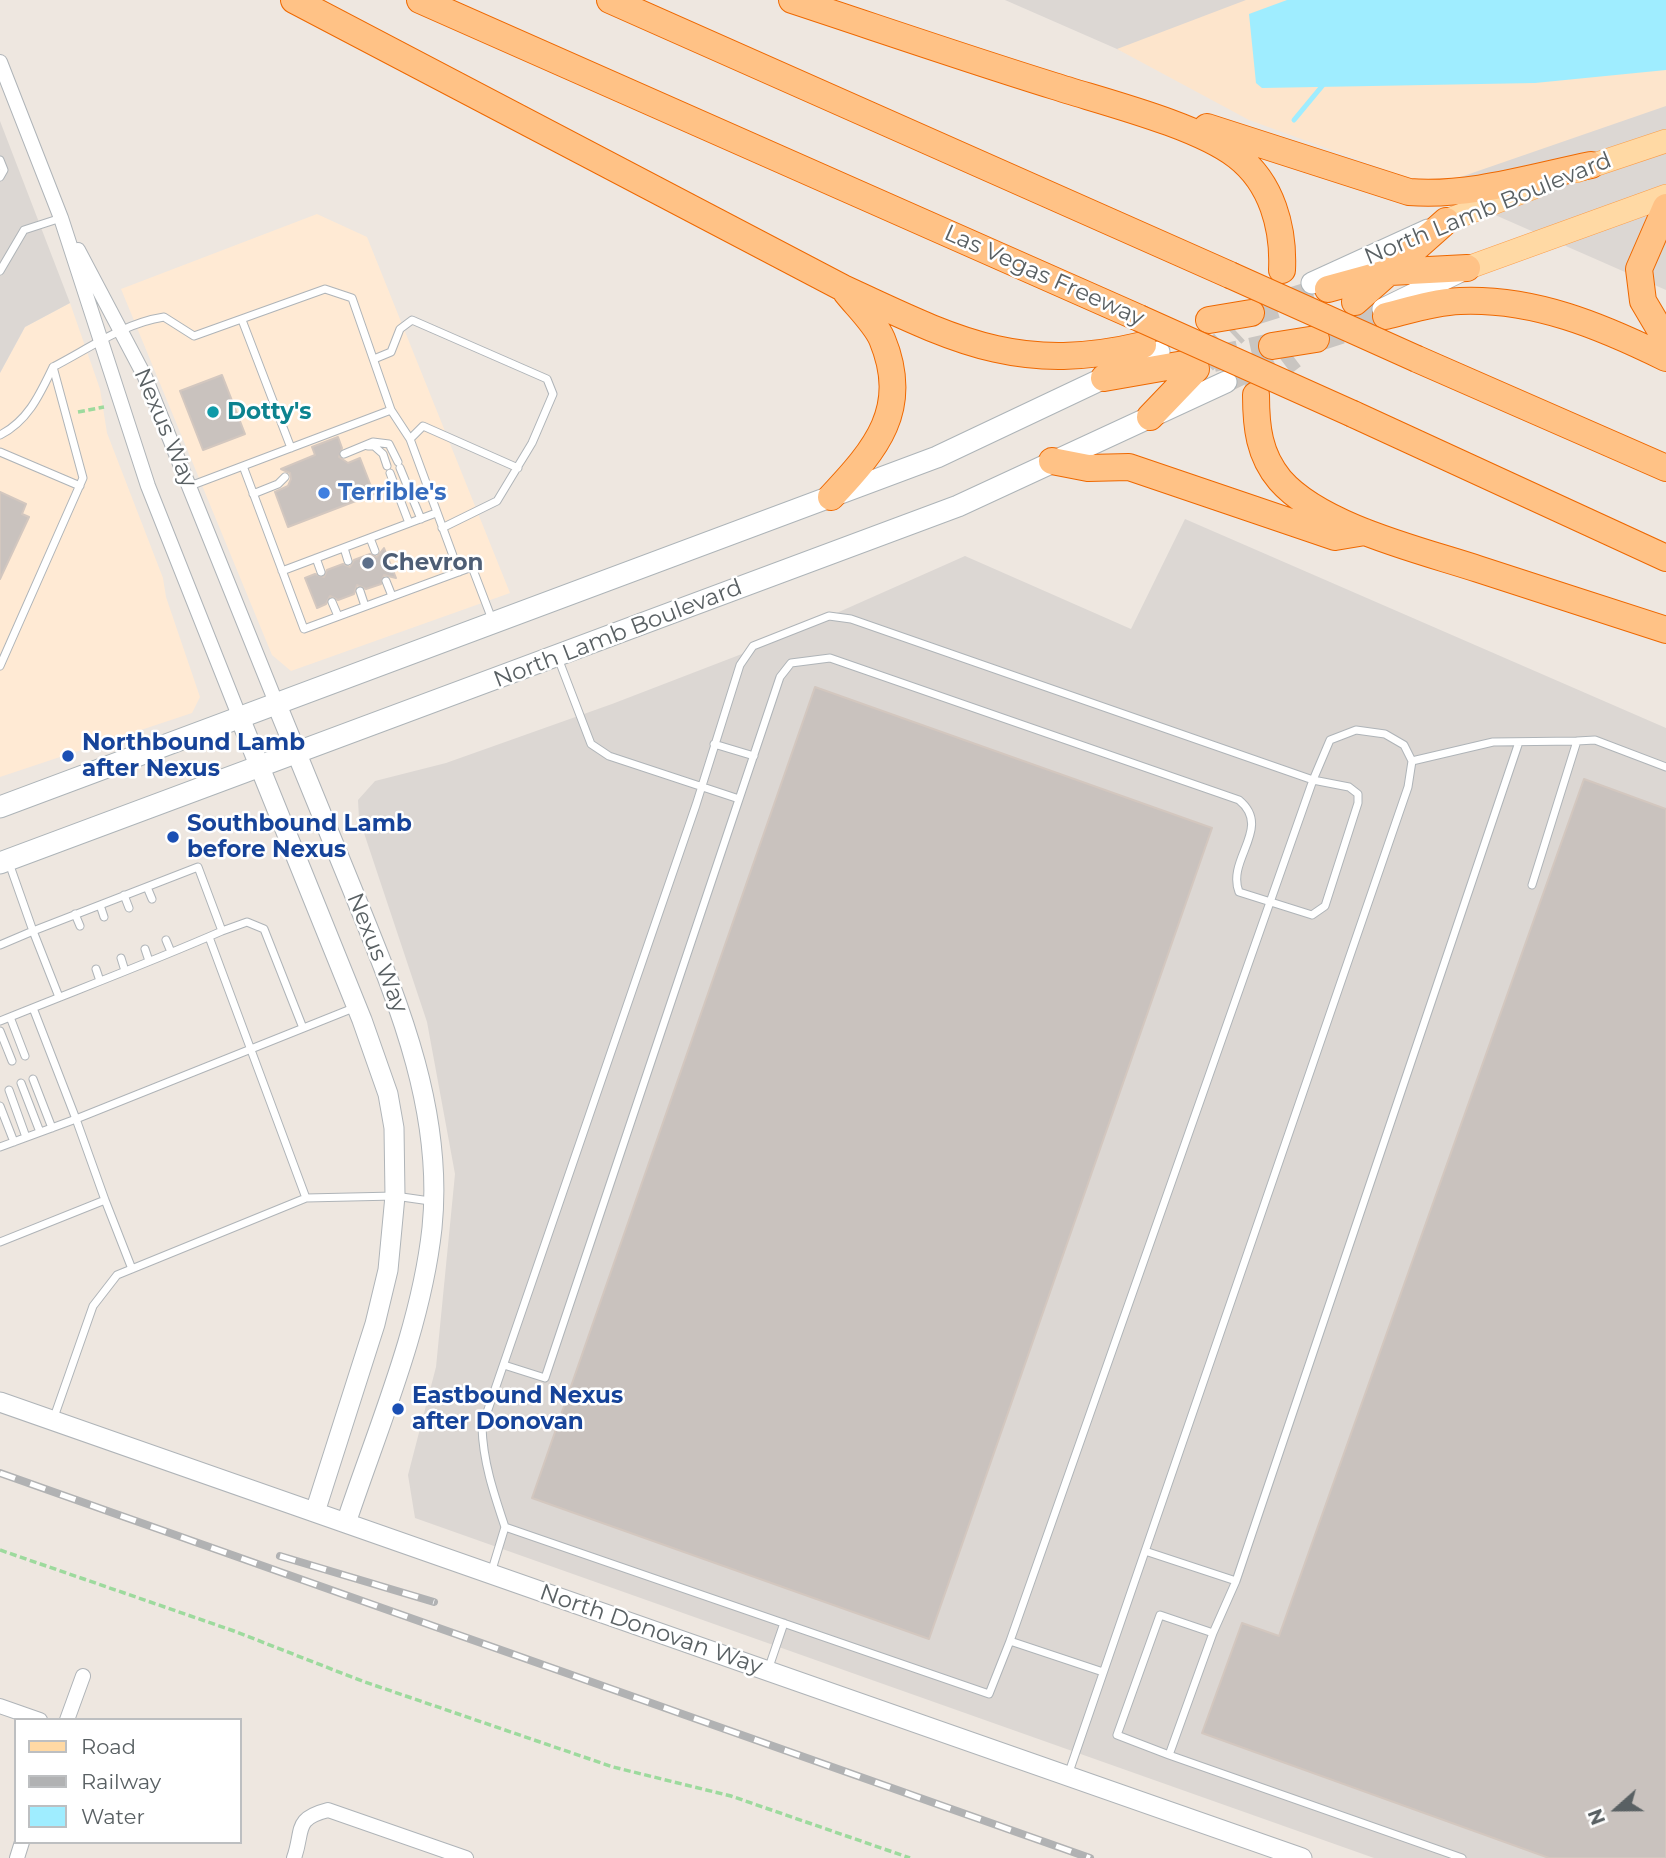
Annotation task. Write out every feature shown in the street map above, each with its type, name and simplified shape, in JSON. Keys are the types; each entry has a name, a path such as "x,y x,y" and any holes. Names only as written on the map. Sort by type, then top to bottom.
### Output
{"highway":[{"path":"294,0 843,288 933,330 982,347 1033,357 1151,349"},
{"name":"Las Vegas Freeway","path":"420,0 1139,318 1666,558"},
{"path":"610,0 1666,468"},
{"path":"792,0 1136,112 1203,138 1238,157 1266,189 1278,218 1283,246 1282,270"},
{"path":"1136,112 1210,127 1409,192 1434,194 1465,190 1591,165"},
{"path":"1666,207 1639,269 1643,301 1666,340"},
{"path":"1373,310 1390,272 1446,221"},
{"path":"1320,286 1390,272 1467,268"},
{"path":"831,497 870,456 887,422 893,396 890,367 881,337 843,288"},
{"path":"1373,310 1458,300 1507,303 1578,318 1666,358"},
{"path":"1283,352 1315,339"},
{"path":"1104,378 1190,366 1150,417"},
{"path":"1256,395 1256,421 1262,453 1280,480 1304,501 1366,532 1666,630"},
{"path":"1052,461 1088,468 1129,467 1335,537 1366,532"}],"main road":[{"name":"North Lamb Boulevard","path":"1320,286 1446,221 1591,165 1666,141"},
{"name":"North Lamb Boulevard","path":"1373,310 1467,268 1666,196"},
{"path":"0,807 937,457 1104,378 1151,349"},
{"name":"North Lamb Boulevard","path":"4,862 958,506 1226,382"}],"street":[{"name":"Nexus Way","path":"0,62 61,218 148,486 357,1007 388,1094 394,1128 395,1196 388,1270 378,1311 315,1512"},
{"name":"Nexus Way","path":"61,218 145,377 398,1001 419,1067 429,1127 432,1228 411,1331 346,1523"},
{"name":"North Donovan Way","path":"0,1402 1302,1858"},
{"path":"68,1718 83,1675"},
{"path":"0,1706 34,1718"},
{"path":"294,1858 299,1827 316,1813 328,1810 466,1858"}],"lane":[{"path":"0,160 4,170 0,177"},
{"path":"0,271 24,230 61,218"},
{"path":"0,435 11,430 34,405 53,367 120,331 164,317 194,336 325,289 340,291 352,298 391,410 410,439 459,572"},
{"path":"242,320 291,448"},
{"path":"374,359 391,352 400,329 412,320 547,379 553,394 518,468 497,501 442,528"},
{"path":"0,666 83,478 53,367"},
{"path":"190,486 391,410"},
{"path":"410,439 423,426 518,468"},
{"path":"344,454 381,441 389,444 421,519"},
{"path":"364,446 374,446 383,454 409,523"},
{"path":"0,452 80,486"},
{"path":"243,466 304,629 472,567 494,624"},
{"path":"253,494 278,484 285,477"},
{"path":"282,571 436,513"},
{"path":"370,538 375,551"},
{"path":"344,548 348,561"},
{"path":"316,558 321,572"},
{"path":"386,581 392,596"},
{"path":"360,591 365,606"},
{"path":"332,601 338,616"},
{"path":"491,1574 505,1527 483,1452 482,1427 701,787 740,665 753,646 830,616 850,619 1312,780 1349,787 1358,793 1358,803 1325,906 1312,915 1239,892 1235,882 1254,820 1249,808 1239,800 830,658 791,663 780,677 545,1378 504,1365"},
{"path":"557,657 591,744 609,756 739,799"},
{"path":"505,1527 989,1694 1010,1642 1312,780 1330,740 1356,730 1385,734 1404,745 1412,761 1408,787 1068,1776"},
{"path":"1412,761 1493,742 1595,740 1666,768"},
{"path":"1532,886 1577,741"},
{"path":"1169,1755 1213,1633 1236,1581 1519,742"},
{"path":"714,744 754,756"},
{"path":"4,862 59,997"},
{"path":"0,945 198,867 222,931"},
{"path":"147,887 152,899"},
{"path":"124,895 129,908"},
{"path":"100,905 104,917"},
{"path":"75,914 80,926"},
{"path":"0,1021 247,922 264,929 303,1028"},
{"path":"209,937 306,1198"},
{"path":"166,940 171,952"},
{"path":"145,950 149,961"},
{"path":"121,958 125,971"},
{"path":"96,969 100,981"},
{"path":"1,1145 76,1119 357,1007"},
{"path":"33,1008 132,1269"},
{"path":"10,1017 24,1056"},
{"path":"0,1031 12,1061"},
{"path":"33,1079 52,1128"},
{"path":"21,1083 40,1132"},
{"path":"9,1090 26,1137"},
{"path":"0,1106 14,1142"},
{"path":"53,1420 93,1306 117,1275 306,1198 395,1196 433,1202"},
{"path":"0,1241 105,1200"},
{"path":"1144,1551 1236,1581"},
{"path":"1213,1633 1160,1615 1117,1735 1462,1858"},
{"path":"768,1671 784,1623"},
{"path":"1010,1642 1103,1672"}],"path":[{"path":"76,413 104,407"},
{"path":"0,1550 233,1631 362,1681 613,1767 731,1796 910,1858"}],"shaded area":[{"path":"1005,0 1666,0 1666,290 1117,49"},
{"path":"0,121 70,303 25,327 0,373"},
{"path":"317,214 367,237 510,593 291,671 272,655 121,289"},
{"path":"70,303 100,389 107,433 163,578 166,597 200,697 192,713 0,777 0,373 25,327"},
{"path":"1185,519 1666,728 1666,1858 1374,1858 415,1518 408,1475 436,1367 455,1174 427,1022 359,818 358,800 375,781 446,763 612,704 760,647 965,556 1131,629"}],"sand":[{"path":"1246,0 1666,0 1666,106 1452,180 1417,181 1249,120 1117,49"}],"water":[{"path":"1287,0 1666,0 1666,70 1535,83 1262,88 1256,83 1249,14"}],"building":[{"name":"Dotty's","path":"222,375 245,434 203,450 180,391"},
{"name":"Terrible's","path":"338,437 342,448 339,457 348,463 360,458 374,494 288,527 275,492 288,486 291,479 290,473 281,469 315,455 312,447"},
{"path":"0,492 26,504 22,514 29,517 0,579"},
{"name":"Chevron","path":"384,548 396,578 384,575 381,584 366,589 357,585 354,594 338,600 330,596 326,604 317,608 305,578 315,574 324,577 327,570 343,564 350,567 354,560 370,554 377,557"},
{"path":"815,687 1212,828 929,1639 532,1498"},
{"path":"1584,779 1666,809 1666,1858 1549,1858 1202,1733 1242,1623 1279,1636"}],"waterway":[{"path":"1294,120 1323,85"}],"tunnel":[{"path":"1251,313 1328,289"},
{"path":"1337,330 1378,312"},
{"path":"1316,339 1386,316"},
{"path":"1204,361 1236,331"},
{"path":"1213,359 1272,346"},
{"path":"1226,382 1286,353"},
{"path":"1257,390 1260,381 1293,356"}],"railway":[{"path":"0,1473 1090,1858"},
{"path":"280,1556 434,1602"}],"place":[{"name":"Dotty's","path":"213,412"},
{"name":"Terrible's","path":"324,493"},
{"name":"Chevron","path":"368,563"},
{"name":"Northbound Lamb after Nexus","path":"68,756"},
{"name":"Southbound Lamb before Nexus","path":"173,837"},
{"name":"Eastbound Nexus after Donovan","path":"398,1409"}]}
